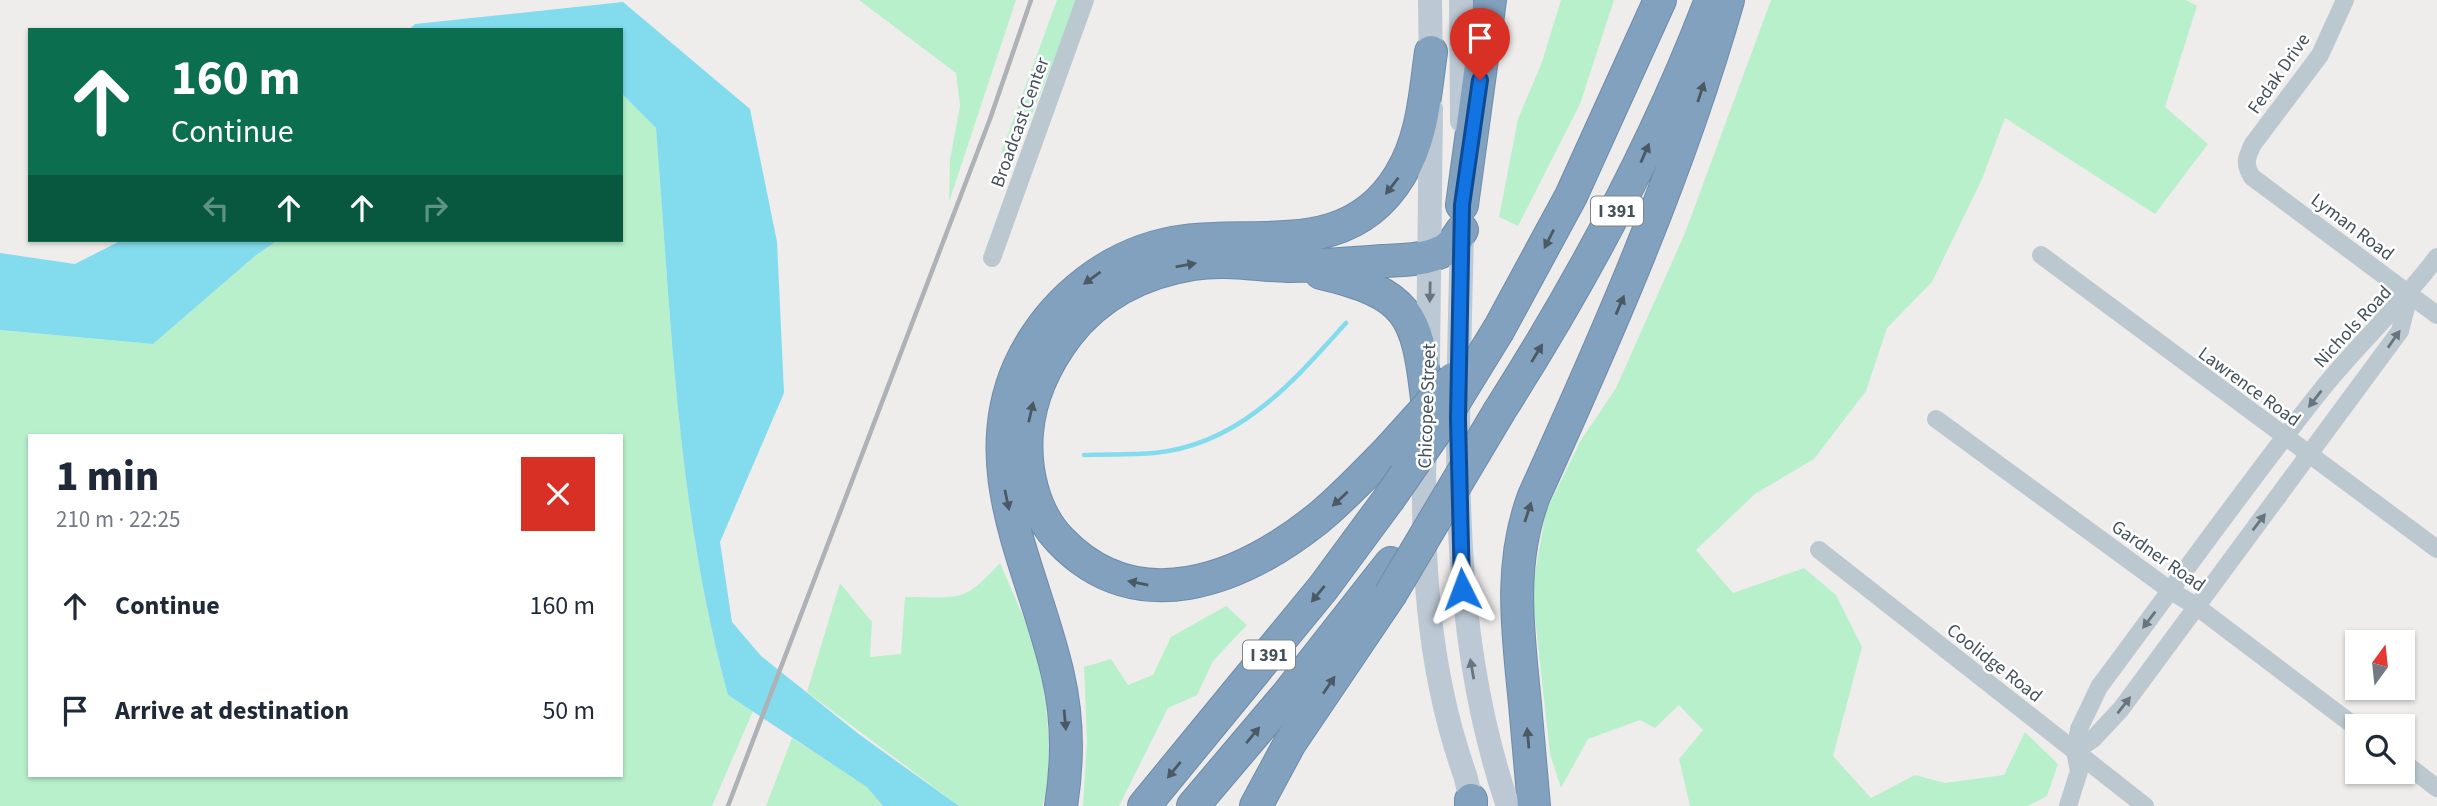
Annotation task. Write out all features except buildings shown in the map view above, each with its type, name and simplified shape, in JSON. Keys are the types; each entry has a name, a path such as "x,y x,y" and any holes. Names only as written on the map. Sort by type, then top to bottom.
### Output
{"highway":[{"path":"1490,0 1462,217 1451,245 1430,255 1392,261 1285,266 1226,261 1160,271 1107,297 1073,327 1046,369 1031,408 1027,429 1030,484 1044,519 1070,551 1108,575 1152,586 1198,582 1236,569 1296,535 1334,505 1499,329"},
{"path":"1571,196 1636,0"},
{"name":"I 391","path":"1144,806 1323,588 1440,425 1499,329 1571,196 1660,0"},
{"name":"I 391","path":"1193,806 1289,694 1391,564 1500,410 1600,244 1668,103 1711,0"},
{"path":"1534,806 1516,607 1518,556 1523,530 1534,496 1650,233 1690,125 1728,0"},
{"path":"1062,800 1066,745 1061,688 1009,514 1002,466 1007,405 1028,348 1052,315 1077,290 1106,268 1141,250 1187,241 1308,237 1342,226 1370,209 1392,187 1412,150 1423,109 1431,52"},
{"path":"1285,266 1351,281 1375,290 1394,303 1409,319 1418,339 1427,400"},
{"path":"1256,806 1290,743 1390,596 1500,410"}],"main road":[{"name":"Chicopee Street","path":"1430,0 1430,255 1424,496 1430,618 1442,704 1472,804"},
{"name":"Chicopee Street","path":"1461,0 1462,217 1458,419 1462,589 1480,709 1508,806"}],"street":[{"name":"Broadcast Center","path":"992,258 1085,0"},
{"name":"Fedak Drive","path":"2247,169 2246,158 2253,144 2320,55 2344,0"},
{"name":"Lyman Road","path":"2247,169 2252,177 2437,315"},
{"name":"Lawrence Road","path":"2041,255 2437,549"},
{"path":"2410,294 2437,257"},
{"name":"Nichols Road","path":"2075,751 2079,729 2099,687 2285,437 2363,339 2410,294"},
{"name":"Nichols Road","path":"2075,751 2093,740 2121,709 2400,331 2410,294"},
{"name":"Gardner Road","path":"1936,419 2171,591 2196,606 2345,719"},
{"name":"Coolidge Road","path":"1819,550 2145,806"},
{"path":"2068,806 2079,771 2075,751"},
{"path":"2415,771 2437,788"}],"green space":[{"path":"859,0 1016,0 949,202 950,160 960,106 956,73"},
{"path":"1057,0 1078,0 1016,154 1001,153"},
{"path":"1561,0 1614,0 1580,104 1518,226 1499,217 1518,119 1542,62"},
{"path":"1771,0 2186,0 2197,6 2165,107 2208,144 2155,214 2005,118 1982,179 1932,282 1887,328 1866,391 1814,459 1755,494 1696,550 1733,593 1804,568 1836,595 1862,647 1833,756 1871,798 1915,775 1945,783 2004,775 2025,732 2058,764 2047,796 2028,806 1690,806 1679,759 1703,730 1679,705 1655,728 1640,720 1588,739 1561,788 1550,754 1532,590 1546,511 1581,440 1616,388 1685,233"},
{"path":"623,95 656,128 678,413 697,555 728,695 753,711 712,806 0,806 0,330 153,344 255,256 275,242 623,242"},
{"path":"1000,563 1031,637 1045,698 1049,745 1042,806 959,806 807,692 840,583 872,622 870,657 901,654 905,597 949,597 967,592"},
{"path":"1226,606 1247,625 1213,661 1197,695 1168,708 1119,806 1083,806 1087,741 1084,667 1111,659 1128,685 1153,675 1171,637"},
{"path":"792,738 868,787 883,806 766,806"}],"water":[{"path":"623,2 750,109 777,242 784,393 720,542 732,622 761,656 860,735 959,806 883,806 867,787 728,695 697,555 687,484 678,413 656,128 623,95 623,28 411,28 415,24"},
{"path":"118,242 275,242 255,256 153,344 0,330 0,253 75,264"}],"waterway":[{"path":"1084,455 1154,453 1184,448 1212,438 1262,408 1305,368 1346,323"}],"railway":[{"path":"728,806 990,119 1031,0"}],"route":[{"path":"1462,589 1458,419 1462,205 1480,80"}]}
